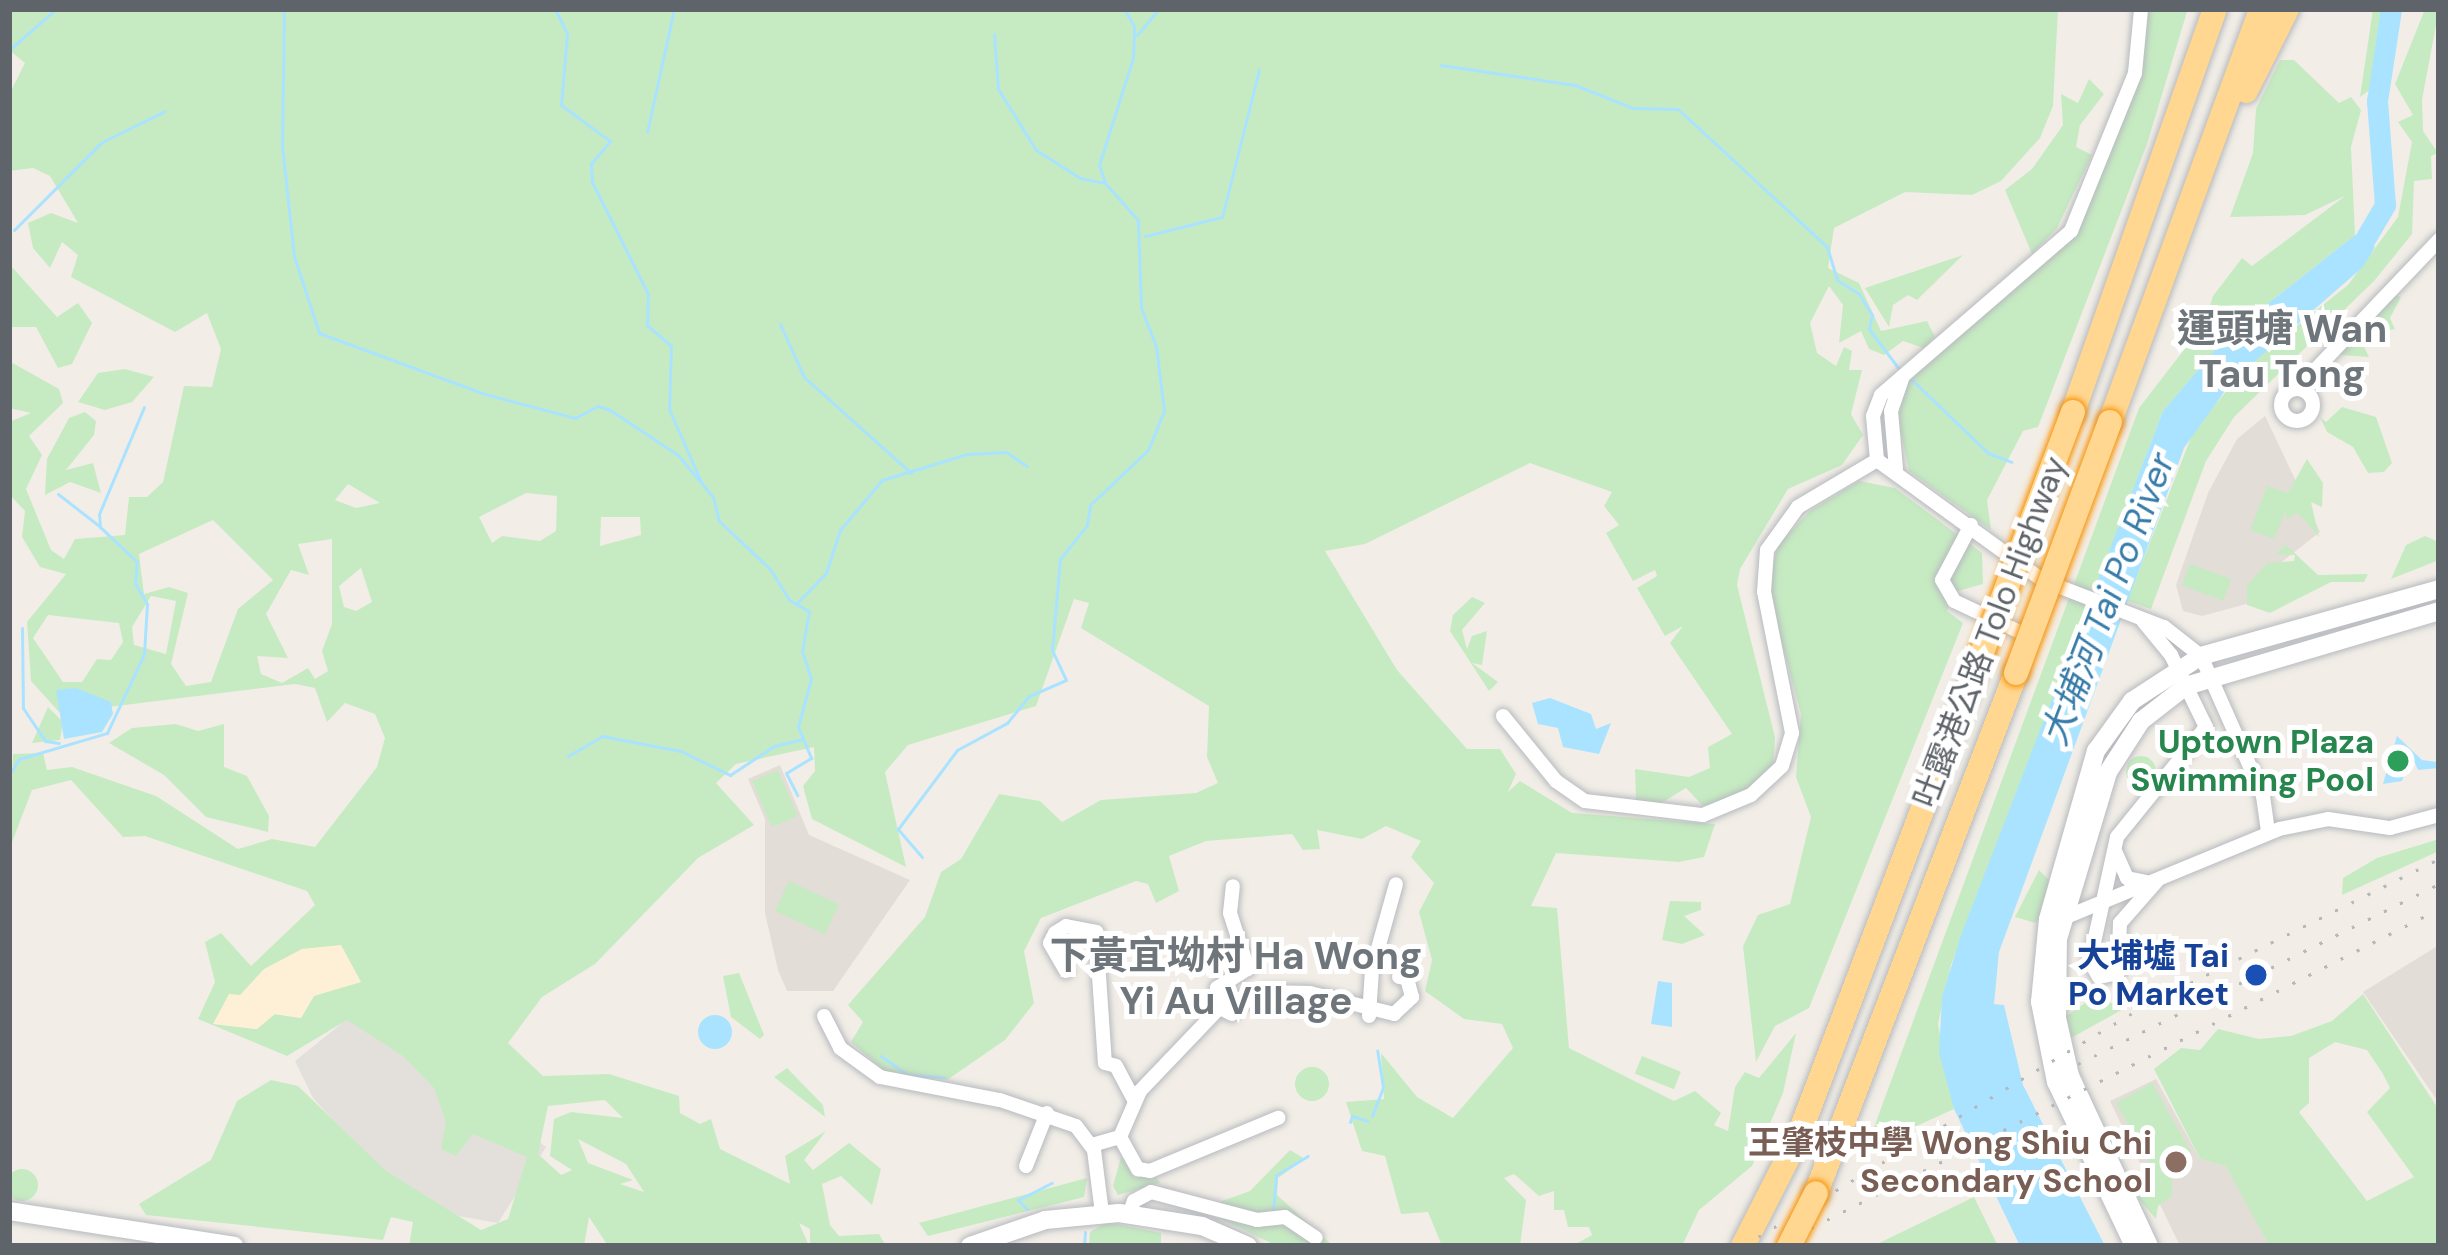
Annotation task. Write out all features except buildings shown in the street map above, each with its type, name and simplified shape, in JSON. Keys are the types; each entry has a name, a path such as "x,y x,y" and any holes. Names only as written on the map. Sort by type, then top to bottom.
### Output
{"highway":[{"name":"吐露港公路 Tolo Highway","path":"1747,1238 1804,1121 2073,412 2215,9"},
{"name":"吐露港公路 Tolo Highway","path":"1789,1246 1816,1193 2016,673 2261,9"},
{"path":"2212,151 2287,9"}],"main road":[{"path":"2134,1246 2056,1082 2042,1019 2040,967 2096,751 2132,700 2175,668 2201,656 2439,589"},
{"path":"2149,1246 2062,1046 2055,972 2063,920 2108,772 2141,721 2186,686 2211,674 2439,611"},
{"path":"9,1211 234,1246"},
{"path":"970,1246 1102,1213 1160,1216 1247,1246"},
{"path":"1160,1216 1166,1238"}],"street":[{"path":"1876,460 1875,409 1904,373 2071,231 2135,73 2140,9"},
{"path":"2297,388 2439,240"},
{"path":"1896,469 1891,411 1904,373"},
{"path":"1876,460 1896,469 2057,587 2144,621 2201,656 2264,796 2268,833"},
{"path":"1503,716 1556,781 1586,800 1703,815 1751,795 1782,766 1793,721 1764,592 1767,550 1798,507 1876,460"},
{"path":"1971,525 1942,580 1954,601 2024,634 2057,587"},
{"path":"2144,621 2204,719 2197,747"},
{"path":"2157,880 2120,923 2114,938 2121,968 2108,979 2090,966 2114,846 2126,821 2197,747 2230,726"},
{"path":"2063,920 2081,905 2157,880 2268,833 2328,819 2390,828 2439,815"},
{"path":"2114,846 2127,878 2157,880"},
{"path":"1371,1013 1372,970 1396,884"},
{"path":"1222,1007 1217,988 1248,969 1230,913 1233,886"},
{"path":"2081,905 2102,923"},
{"path":"1066,971 1050,943 1055,933 1066,926 1096,932 1105,1063 1116,1066 1134,1100"},
{"path":"1222,1007 1236,986 1371,1013 1403,1008 1412,997 1407,978 1399,976"},
{"path":"1120,1137 1134,1100 1236,994 1297,1006"},
{"path":"824,1016 840,1048 880,1077 1047,1113 1076,1126 1092,1145 1102,1213"},
{"path":"1026,1166 1047,1113"},
{"path":"1120,1137 1138,1169 1150,1171 1278,1118"},
{"path":"1092,1145 1120,1137"},
{"path":"1130,1214 1133,1201 1163,1194 1257,1220 1285,1217 1316,1238"}],"shaded area":[{"path":"2265,416 2320,532 2261,578 2265,599 2202,616 2183,611 2176,585 2208,493 2237,439"},
{"path":"780,765 809,835 910,880 833,991 787,991 778,970 765,913 765,819 748,779"},
{"path":"2439,945 2439,1103 2363,992"},
{"path":"362,1007 546,1147 498,1223 413,1208 313,1098 295,1061"},
{"name":"王肇枝中學 Wong Shiu Chi Secondary School","path":"2156,1079 2200,1159 2227,1166 2269,1246 2180,1246 2110,1101"}],"green space":[{"path":"9,9 2058,9 2053,106 2040,138 2001,181 1972,195 1905,192 1834,228 1828,268 1859,283 1881,331 1927,321 1935,337 1924,348 1903,341 1884,355 1869,349 1861,331 1839,343 1843,305 1829,286 1810,323 1817,353 1836,366 1844,347 1852,351 1849,370 1862,370 1851,414 1863,435 1842,465 1788,489 1740,569 1737,585 1775,737 1773,766 1755,790 1718,806 1702,805 1686,788 1650,810 1636,800 1635,769 1689,777 1710,768 1708,747 1732,734 1670,643 1683,626 1665,636 1637,588 1657,576 1655,570 1633,581 1606,533 1619,525 1604,506 1612,492 1530,463 1365,544 1325,551 1397,670 1467,749 1500,749 1516,774 1508,792 1520,781 1572,813 1715,824 1704,857 1679,862 1556,853 1531,906 1557,908 1569,1048 1674,1101 1695,1091 1721,1113 1714,1125 1728,1131 1735,1087 1745,1072 1759,1078 1796,1033 1783,1093 1752,1166 1699,1210 1682,1246 1572,1246 1592,1235 1589,1227 1568,1227 1564,1210 1554,1210 1554,1191 1539,1196 1514,1174 1504,1178 1526,1200 1520,1246 1442,1246 1428,1212 1401,1214 1385,1156 1362,1151 1346,1102 1384,1099 1381,1053 1417,1097 1453,1118 1513,1048 1502,1024 1464,1019 1425,991 1432,960 1419,912 1434,883 1411,857 1421,841 1386,826 1362,839 1317,830 1320,849 1303,850 1292,834 1206,841 1169,856 1179,891 1156,903 1148,884 1136,881 1041,918 1024,951 1034,1003 1005,1040 947,1080 887,1073 851,1042 863,1022 848,1005 925,917 941,872 961,859 999,794 1040,801 1062,822 1101,800 1196,793 1218,783 1207,757 1209,706 1081,628 1089,603 1074,599 1036,706 908,745 885,772 906,867 812,819 803,786 815,771 814,747 736,764 716,783 754,825 698,858 595,964 542,997 508,1043 543,1076 609,1074 679,1096 680,1113 700,1124 711,1119 720,1149 790,1184 785,1156 826,1131 804,1160 813,1170 849,1143 881,1169 872,1205 841,1176 822,1184 830,1225 839,1236 879,1234 886,1246 810,1246 810,1229 799,1223 809,1246 608,1246 589,1217 584,1246 409,1246 413,1222 391,1217 383,1240 146,1215 139,1204 211,1160 237,1101 271,1080 298,1086 386,1171 481,1230 508,1219 527,1157 473,1134 456,1156 441,1149 446,1122 434,1088 403,1056 347,1020 287,1056 198,1019 215,982 205,942 221,933 251,966 315,905 307,891 145,836 123,837 71,780 32,790 9,850 13,754 43,753 47,770 72,767 156,796 238,849 272,839 315,847 377,767 385,738 375,714 345,703 327,722 315,688 295,684 60,713 31,681 27,622 66,574 40,567 22,537 25,511 9,494 9,422 31,413 9,408 9,361 59,389 63,403 29,436 42,455 26,489 51,550 64,559 75,539 125,535 129,497 147,497 163,482 184,386 212,387 221,349 207,313 175,332 71,277 78,255 62,242 50,268 33,248 28,223 51,213 78,223 50,176 33,168 9,171 9,95 25,63 9,50","holes":["348,484 380,503 356,508 335,500","526,493 557,496 556,531 540,541 502,536 492,543 479,517","601,517 640,517 641,535 600,546","213,520 273,580 238,609 211,682 186,686 171,664 188,593 169,587 144,594 139,554","332,539 332,624 322,651 328,671 315,679 308,668 282,683 261,674 257,656 288,658 266,614 291,570 309,575 298,544","361,568 372,602 356,611 344,607 339,586","151,596 176,601 166,654 134,645 132,627","48,615 119,623 123,642 111,660 97,659 82,682 63,682 33,638","280,962 361,981 314,995 301,1018 274,1014 257,1029 215,1024","605,1100 623,1118 571,1112 554,1119 550,1156 572,1170 561,1175 538,1154 548,1106","578,1139 626,1164 644,1192 620,1184 633,1180 588,1163"]},
{"path":"2145,9 2187,12 2147,144 2038,427 2023,431 1987,500 1991,530 1909,471 1897,414 1906,382 2072,235 2141,70"},
{"path":"2373,9 2386,9 2371,89 2360,97"},
{"path":"2425,9 2439,9 2422,100 2423,131 2438,153 2431,156 2432,179 2414,181 2412,234 2375,280 2234,417 2206,461 2151,609 2127,601 2194,430 2248,365 2348,285 2398,217 2412,142 2398,122 2413,115 2395,84"},
{"path":"2280,60 2294,60 2339,103 2351,97 2361,110 2351,147 2355,235 2227,336 2163,411 1951,965 1938,1024 1954,1109 1866,1149 2139,408 2190,342 2198,343 2213,296 2242,258 2252,266 2345,196 2305,215 2230,217 2253,153 2256,109"},
{"path":"2089,79 2104,94 2080,125 2076,147 2092,155 2057,228 2032,254 2005,190 2032,169 2063,125 2061,94 2078,103"},
{"path":"1963,255 1917,300 1908,295 1893,305 1889,327 1865,288"},
{"path":"12,267 57,317 78,303 92,323 72,364 58,368 36,327 9,327"},
{"path":"2389,293 2401,297 2390,318 2395,329 2359,336 2369,357 2328,354 2331,335 2351,328"},
{"path":"125,369 154,377 132,402 105,410 78,402 98,373"},
{"path":"2342,407 2376,417 2392,463 2384,472 2368,473 2353,447 2327,432 2320,417 2326,422"},
{"path":"85,412 96,421 94,435 66,470 93,463 101,493 70,482 45,495 47,459 69,418"},
{"path":"2307,459 2323,483 2322,507 2311,502 2319,537 2298,513 2286,519 2286,510 2274,539 2250,530 2267,486 2288,493"},
{"path":"1859,481 1895,488 1982,553 1983,584 1954,592 1947,611 1963,623 1809,1008 1775,1026 1756,1062 1743,946 1758,915 1790,904 1811,817 1796,777 1801,714 1767,588 1778,545 1810,511"},
{"path":"2425,536 2439,542 2439,560 2391,579 2406,545"},
{"path":"2286,545 2318,575 2368,574 2364,582 2331,582 2270,613 2247,605 2247,585 2267,563 2294,561 2295,555 2275,554"},
{"path":"2190,564 2231,579 2223,601 2182,586"},
{"path":"1472,597 1485,603 1462,630 1467,649 1472,636 1487,631 1482,665 1472,663 1498,682 1489,691 1450,631 1453,615"},
{"path":"48,707 63,722 60,740 32,743"},
{"path":"176,724 198,731 224,724 224,767 247,776 269,816 268,832 206,817 164,775 109,743 132,728"},
{"path":"2141,756 2156,771 2141,786 2126,771"},
{"path":"778,770 798,816 772,827 752,781"},
{"path":"2439,839 2439,851 2342,895 2343,878 2377,858"},
{"path":"2039,870 2059,890 2036,923 2015,917"},
{"path":"789,881 839,904 825,934 775,911"},
{"path":"1670,901 1701,902 1701,910 1684,916 1705,935 1682,944 1662,940"},
{"path":"739,973 764,1035 760,1039 731,1017 723,976"},
{"path":"2363,994 2439,1110 2439,1246 2269,1246 2226,1166 2200,1159 2154,1069 2181,1048 2200,1050 2218,1029 2259,1039 2291,1036 2332,1021","holes":["2335,1042 2367,1050 2390,1088 2367,1112 2414,1177 2367,1201 2299,1112 2309,1103 2309,1058"]},
{"path":"2092,998 2127,1007 2071,1038 2065,1017"},
{"path":"1642,1056 1681,1072 1674,1089 1635,1074"},
{"path":"1312,1067 1324,1072 1329,1084 1324,1096 1312,1101 1300,1096 1295,1084 1300,1072"},
{"path":"787,1068 823,1105 825,1117 774,1077"},
{"path":"2152,1083 2191,1152 2158,1171 2172,1175 2172,1196 2158,1206 2156,1219 2132,1191 2146,1169 2155,1172 2116,1103"},
{"path":"1290,1150 1305,1159 1278,1178 1277,1195 1333,1246 1277,1246 1200,1209 1250,1191"},
{"path":"1121,1157 1135,1178 1154,1174 1160,1183 1118,1195 1113,1186"},
{"path":"22,1169 33,1174 38,1185 33,1196 22,1201 11,1196 6,1185 11,1174"},
{"path":"1087,1178 1084,1197 928,1236 919,1223"},
{"path":"1974,1197 1998,1246 1873,1246"},
{"path":"1107,1222 1161,1233 1161,1246 1089,1246 1090,1232"}],"sand":[{"path":"341,945 361,982 314,996 301,1018 275,1014 257,1029 213,1024 229,994 240,995 264,969 302,949"}],"water":[{"path":"2355,235 2375,247 2363,267 2232,381 2184,448 1999,952 1994,1004 2004,1005 2023,1085 2105,1246 2020,1246 1954,1109 1939,1053 1942,997 1961,935 2163,411 2227,336"},
{"path":"76,688 111,702 113,714 102,732 64,739 56,690"},
{"path":"1550,698 1591,714 1596,729 1611,723 1599,754 1563,747 1558,728 1538,724 1532,703"},
{"name":"Uptown Plaza Swimming Pool","path":"2397,736 2422,760 2437,762 2439,768 2418,770 2412,756 2402,781 2383,784"},
{"path":"1658,981 1672,983 1672,1027 1651,1024"},
{"path":"715,1015 727,1020 732,1032 727,1044 715,1049 703,1044 698,1032 703,1020"}],"waterway":[{"path":"9,50 56,9"},
{"path":"284,9 282,146 294,256 319,333 485,394 575,418 598,406 610,410 678,455 713,497 719,521 770,569 789,600 809,611 802,651 811,679 798,727 811,758 786,773 797,795"},
{"path":"555,9 567,34 561,105 610,141 591,164 592,182 648,294 647,325 671,346 669,409 701,482"},
{"path":"647,132 674,9"},
{"path":"1105,183 1099,165 1133,58 1134,26 1124,9"},
{"path":"1137,35 1159,9"},
{"name":"大埔河 Tai Po River","path":"2352,261 2385,205 2377,101 2391,9"},
{"path":"922,857 898,829 957,750 1007,723 1029,696 1066,680 1052,650 1060,559 1087,525 1090,505 1148,450 1164,411 1156,346 1141,308 1138,220 1105,183 1080,178 1036,150 998,89 994,34"},
{"path":"1441,65 1575,85 1633,108 1678,109 1827,247 1837,280 1859,294 1872,315 1869,329 1899,369"},
{"path":"1145,236 1222,217 1259,70"},
{"path":"14,230 102,142 165,111"},
{"path":"9,211 9,257"},
{"path":"780,324 804,377 911,473"},
{"path":"1911,379 1988,453 2011,462"},
{"path":"9,775 19,759 107,733 144,654 147,604 135,583 137,562 100,527 99,514 144,407"},
{"path":"797,603 826,573 840,530 882,480 967,454 1006,452 1027,466"},
{"path":"58,494 98,525"},
{"path":"22,628 23,708 45,741 59,743"},
{"path":"568,756 602,736 681,751 730,775 774,746 802,739"},
{"path":"1372,1116 1383,1087 1377,1050"},
{"path":"881,1056 908,1075 944,1077"},
{"path":"1350,1122 1352,1116 1367,1121"},
{"path":"1273,1211 1276,1175 1308,1156"},
{"path":"1027,1209 1018,1200 1052,1183"},
{"path":"1084,1246 1085,1232"}],"railway":[{"path":"1743,1246 2142,1007 2439,859"},
{"path":"2078,1064 2439,884"},
{"path":"1811,1228 2439,909"}],"place":[{"name":"Uptown Plaza Swimming Pool","path":"2398,761"},
{"name":"大埔墟 Tai Po Market","path":"2256,975"},
{"name":"王肇枝中學 Wong Shiu Chi Secondary School","path":"2176,1162"}],"district":[{"name":"運頭塘 Wan Tau Tong","path":"2282,352"},
{"name":"下黃宜坳村 Ha Wong Yi Au Village","path":"1236,980"}]}
